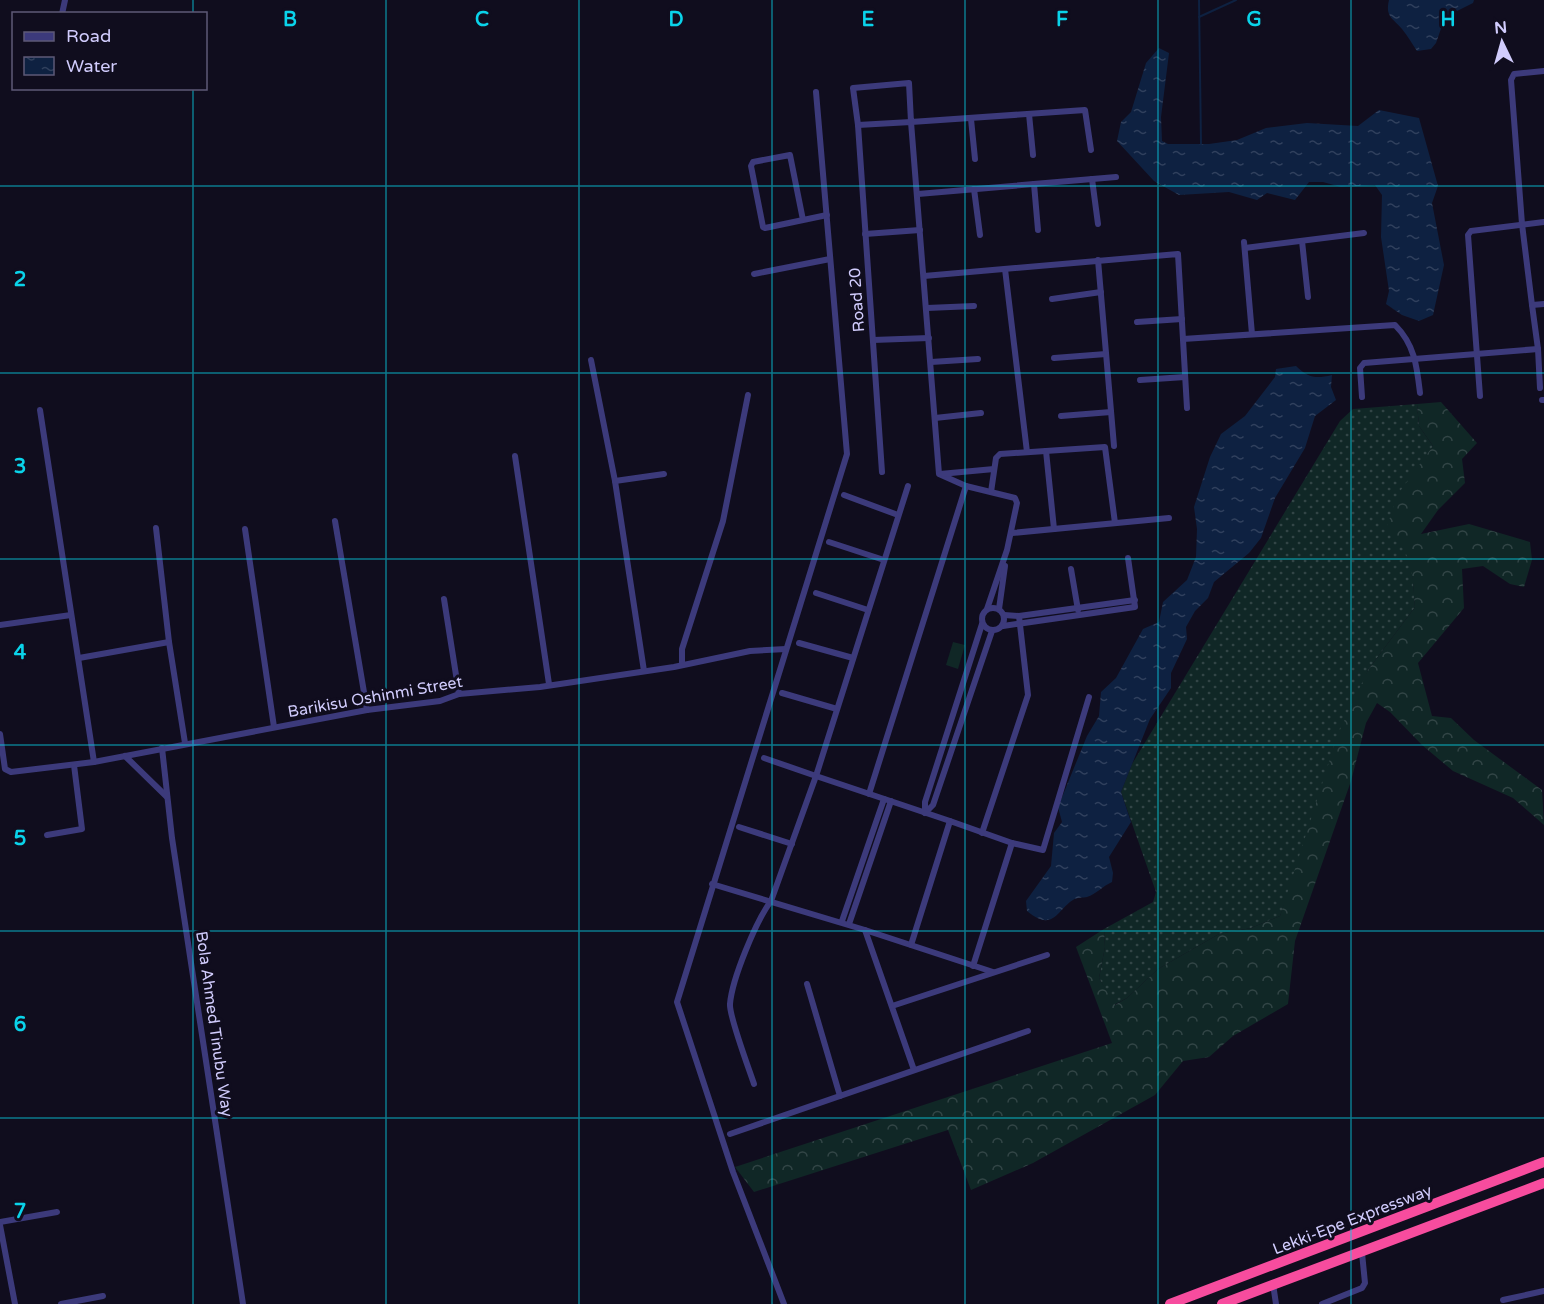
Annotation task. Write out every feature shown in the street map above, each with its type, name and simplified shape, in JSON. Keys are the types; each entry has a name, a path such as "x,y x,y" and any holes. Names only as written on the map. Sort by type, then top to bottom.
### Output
{"highway":[{"name":"Lekki-Epe Expressway","path":"1170,1304 1544,1162"},
{"name":"Lekki-Epe Expressway","path":"1222,1304 1543,1185"}],"street":[{"path":"1540,388 1538,349 1522,224 1511,80 1514,74 1544,71"},
{"name":"Road 20","path":"882,472 858,125 853,88 909,83 912,122"},
{"path":"784,1304 733,1172 677,1008 678,996 712,884 847,454 816,92"},
{"path":"858,125 1087,111 1091,150"},
{"path":"1029,114 1033,154"},
{"path":"971,119 975,159"},
{"path":"912,122 939,474"},
{"path":"802,220 790,154 753,162 751,166 763,227 802,220 827,215"},
{"path":"918,195 1116,177"},
{"path":"1092,179 1098,224"},
{"path":"1034,184 1038,230"},
{"path":"974,189 980,235"},
{"path":"1480,396 1468,235 1471,231 1544,222"},
{"path":"865,234 920,231"},
{"path":"1252,334 1244,245 1302,241 1364,232"},
{"path":"1302,241 1308,297"},
{"path":"924,276 1178,254 1187,408"},
{"path":"754,274 830,259"},
{"path":"1098,260 1114,446"},
{"path":"1005,268 1026,452"},
{"path":"1052,298 1101,292"},
{"path":"1532,305 1544,304"},
{"path":"927,308 974,306"},
{"path":"1137,322 1182,319"},
{"path":"1183,339 1395,325 1404,334 1417,358 1420,393"},
{"path":"873,340 929,338"},
{"path":"1362,397 1360,368 1364,363 1538,349"},
{"path":"1054,358 1106,354"},
{"path":"931,362 978,358"},
{"path":"591,360 615,481 644,671"},
{"path":"1140,380 1185,376"},
{"path":"682,665 682,649 723,521 748,395"},
{"path":"40,410 94,762"},
{"path":"1061,416 1111,412"},
{"path":"935,418 981,413"},
{"path":"991,492 997,456 1105,447 1115,523"},
{"path":"1046,451 1054,529"},
{"path":"515,456 549,684"},
{"path":"939,474 994,469"},
{"path":"615,481 664,474"},
{"path":"926,813 925,802 982,624 982,616 987,609 1007,550 1017,500 966,486 939,474"},
{"path":"754,1084 730,1005 760,916 771,902 816,776 908,486"},
{"path":"869,794 966,486"},
{"path":"844,495 898,515"},
{"path":"1012,532 1169,518"},
{"path":"335,521 367,710"},
{"path":"156,528 169,642 185,743"},
{"path":"245,529 274,727"},
{"path":"829,542 884,560"},
{"path":"1003,626 1004,615 999,609 1007,550"},
{"path":"1128,558 1135,604"},
{"path":"1071,569 1079,617"},
{"path":"816,593 868,610"},
{"path":"444,599 459,694"},
{"path":"1004,615 1019,616 1135,604"},
{"path":"926,813 933,804 992,631 1003,626 1079,617 1135,604"},
{"path":"987,609 999,609"},
{"path":"0,625 71,615"},
{"path":"982,832 1028,695 1019,616"},
{"path":"982,624 992,631"},
{"path":"79,658 169,642"},
{"path":"799,643 853,658"},
{"name":"Barikisu Oshinmi Street","path":"0,734 8,771 74,765 367,710 440,700 459,694 644,671 719,659 750,651 786,649"},
{"path":"782,693 837,709"},
{"path":"764,758 1040,851 1045,848 1089,697"},
{"name":"Bola Ahmed Tinubu Way","path":"162,748 167,798 243,1304"},
{"path":"125,756 167,798"},
{"path":"47,835 82,829 74,765"},
{"path":"846,923 887,800"},
{"path":"911,945 950,821"},
{"path":"739,827 792,844"},
{"path":"973,966 1012,843"},
{"path":"712,884 846,923 994,973"},
{"path":"865,930 914,1070"},
{"path":"892,1006 1047,955"},
{"path":"807,984 840,1096"},
{"path":"730,1134 1028,1031"},
{"path":"15,1304 0,1224 57,1212"},
{"path":"1322,1304 1362,1288 1365,1282 1362,1253"},
{"path":"1273,1284 1276,1304"},
{"path":"1503,1300 1544,1291"},
{"path":"61,1304 104,1296"}],"green space":[{"path":"1441,402 1477,443 1462,459 1465,483 1438,510 1421,534 1469,524 1530,542 1532,560 1524,587 1510,584 1483,566 1462,569 1464,608 1418,663 1432,716 1451,718 1474,740 1542,790 1544,825 1513,798 1453,771 1422,745 1390,712 1377,703 1366,723 1351,781 1295,941 1288,1004 1233,1036 1209,1057 1183,1061 1155,1095 1033,1163 971,1190 948,1130 754,1192 735,1167 1112,1043 1076,947 1104,929 1105,947 1099,978 1115,1005 1127,998 1158,969 1219,934 1251,928 1280,916 1338,734 1368,670 1415,607 1412,573 1407,555 1386,529 1398,494 1433,446 1419,426 1417,404"},
{"path":"1417,404 1419,426 1433,446 1419,467 1403,545 1412,566 1415,607 1368,670 1280,916 1251,928 1219,934 1158,969 1127,998 1114,1005 1099,978 1105,947 1104,929 1153,902 1156,892 1121,792 1132,764 1340,421 1353,409"},
{"path":"953,642 965,645 958,669 946,665"}],"water":[{"path":"1389,0 1474,0 1473,3 1445,17 1436,43 1431,49 1417,51 1391,17 1388,10"},
{"path":"1159,48 1169,53 1161,117 1162,141 1168,144 1209,144 1237,140 1266,128 1307,123 1358,126 1379,110 1419,118 1438,186 1432,203 1444,265 1433,315 1419,321 1402,315 1386,304 1389,291 1381,237 1382,195 1375,185 1341,187 1323,182 1309,182 1295,200 1267,193 1257,200 1229,192 1179,195 1154,181 1117,141 1121,122 1131,112 1146,63"},
{"path":"1296,366 1312,376 1332,375 1331,387 1336,400 1315,416 1305,448 1275,498 1261,538 1249,553 1214,582 1208,598 1195,611 1186,627 1187,639 1171,673 1171,688 1150,719 1121,792 1131,822 1109,857 1113,873 1112,882 1090,896 1075,899 1054,918 1043,920 1036,917 1027,911 1026,901 1051,866 1054,833 1062,822 1058,807 1087,736 1099,716 1101,692 1116,678 1143,629 1159,622 1163,602 1187,580 1196,557 1197,529 1194,507 1210,457 1221,434 1245,416 1275,377 1276,369"}],"waterway":[{"path":"1199,0 1201,144"},
{"path":"1199,17 1236,0"}]}
